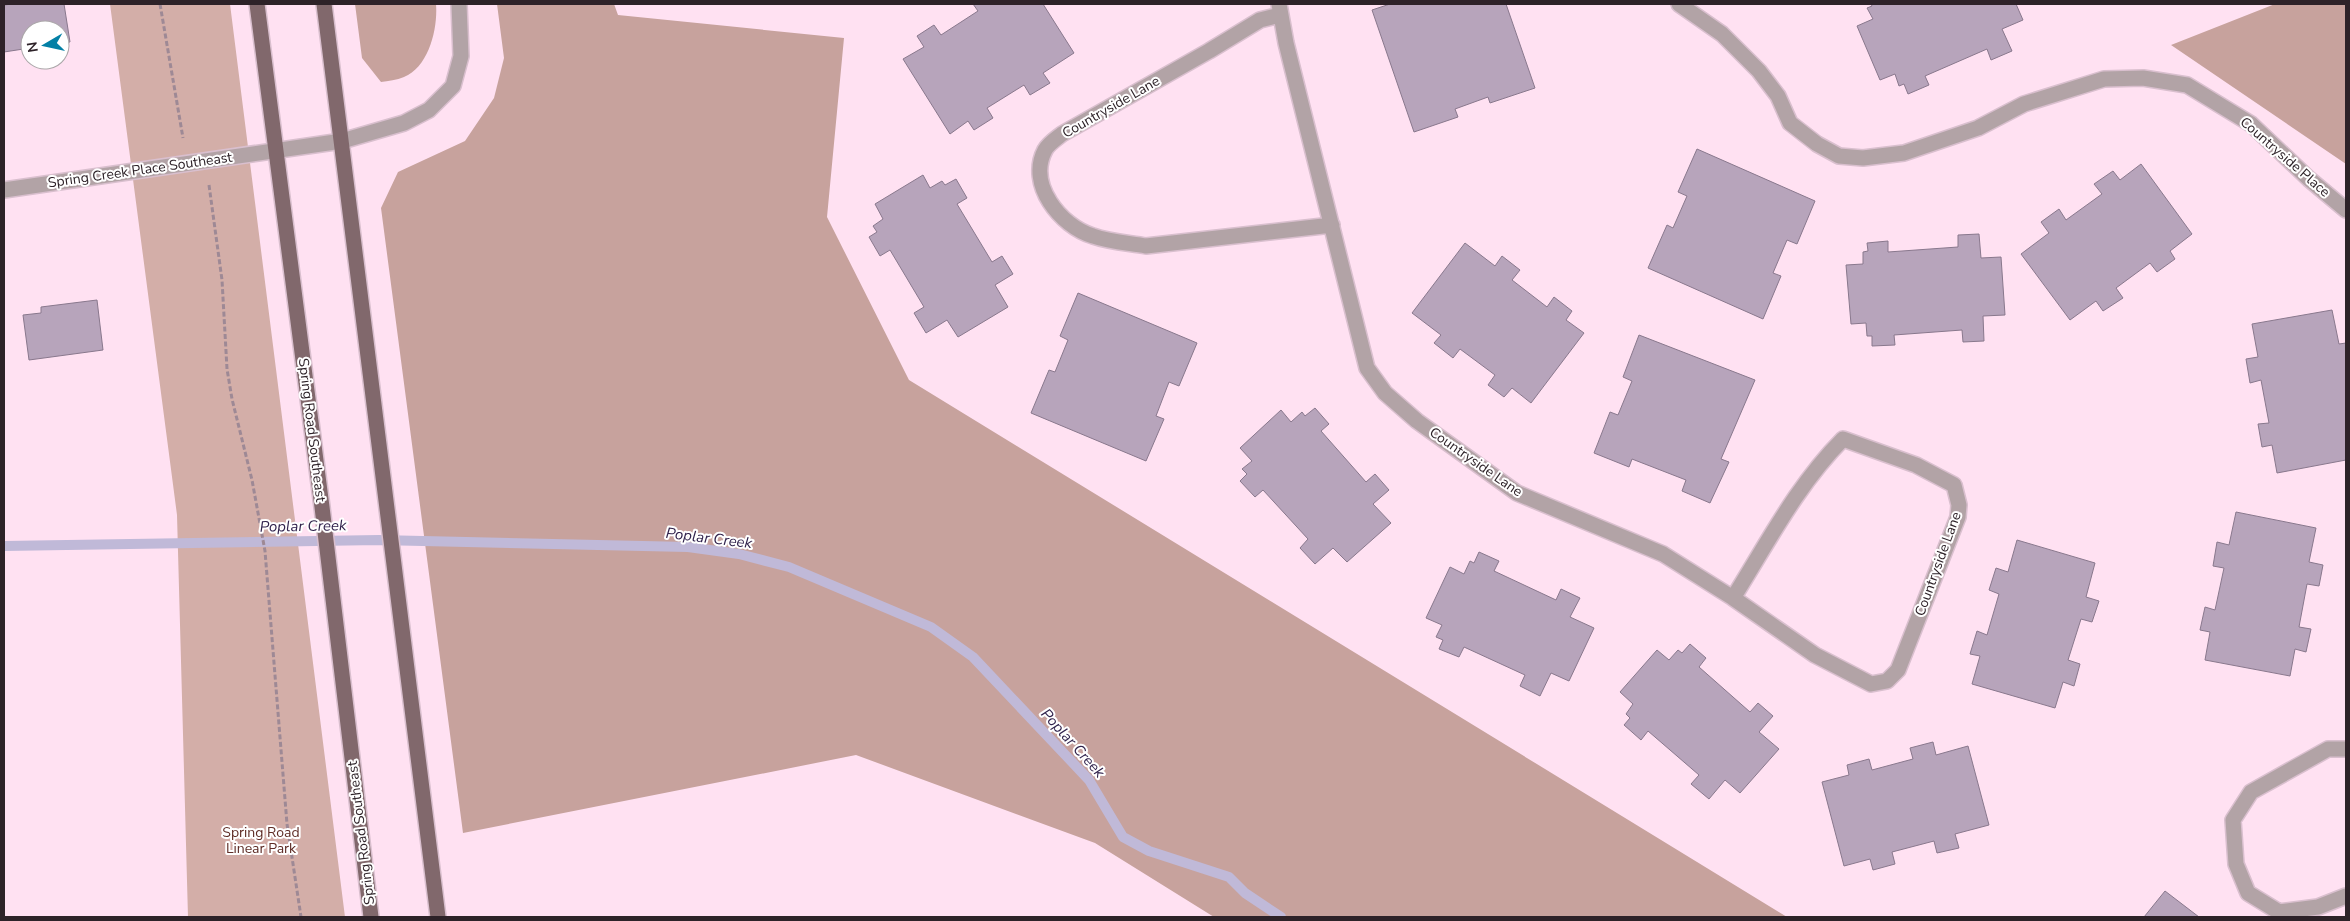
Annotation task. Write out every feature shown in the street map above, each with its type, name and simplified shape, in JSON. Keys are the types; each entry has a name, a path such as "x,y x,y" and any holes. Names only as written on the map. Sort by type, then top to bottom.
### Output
{"main road":[{"name":"Spring Road Southeast","path":"257,4 371,917"},
{"path":"324,4 438,917"}],"street":[{"path":"276,150 342,141 404,122 429,110 453,86 460,56 459,4"},
{"name":"Countryside Place","path":"1679,4 1722,34 1759,71 1778,96 1790,124 1817,144 1839,156 1863,158 1904,153 1978,128 2024,104 2104,79 2143,78 2187,85 2251,124 2309,179 2346,210"},
{"name":"Countryside Lane","path":"1332,225 1146,246 1122,242 1092,236 1055,212 1038,169 1046,148 1062,134 1210,51 1280,9 1367,368 1385,393 1417,421 1517,493 1663,554 1733,598 1815,654 1871,684 1887,681 1898,670 1958,517 1959,505 1954,485 1916,465 1843,439 1825,458 1794,500 1733,598"},
{"name":"Spring Creek Place Southeast","path":"4,190 276,150"},
{"path":"2346,749 2328,748 2251,792 2233,820 2236,864 2248,893 2280,912 2318,907 2346,896"}],"path":[{"path":"160,4 181,136 210,188 222,280 227,369 232,399 252,480 265,551 287,824 301,917"}],"green space":[{"name":"Spring Road Linear Park","path":"110,4 230,4 345,917 188,917 177,515"}],"shaded area":[{"path":"355,4 436,4 435,24 430,46 426,56 413,72 401,78 381,82 362,58"},
{"path":"497,4 614,4 618,15 844,38 827,217 909,380 1787,917 1214,917 1095,843 856,755 463,833 381,208 398,172 465,141 494,98 504,58"},
{"path":"2275,4 2346,4 2346,164 2171,45"}],"building":[{"path":"64,4 67,20 20,20 20,50 4,52 4,5"},
{"path":"973,4 1043,4 1074,53 1043,73 1050,83 1030,95 1024,85 987,108 993,118 974,130 968,121 950,134 903,59 924,47 917,36 934,25 941,35 978,11"},
{"path":"1390,4 1506,4 1535,88 1490,103 1488,97 1455,109 1458,117 1414,132 1372,10"},
{"path":"1871,4 2016,4 2023,20 2002,29 2012,51 1991,60 1987,49 1925,76 1929,85 1908,94 1904,84 1899,86 1895,74 1880,80 1857,26 1873,19 1867,8 1872,6"},
{"path":"1697,149 1815,201 1797,244 1787,240 1773,273 1781,276 1763,319 1648,268 1667,225 1673,228 1687,196 1678,192"},
{"path":"2141,164 2192,234 2170,251 2175,259 2157,272 2150,263 2116,288 2123,298 2103,311 2096,301 2070,320 2021,254 2049,233 2041,222 2059,209 2066,220 2102,194 2094,184 2113,171 2120,180"},
{"path":"923,175 930,188 942,181 945,185 956,179 967,198 957,204 992,262 1002,256 1013,274 995,285 1008,307 958,337 947,320 926,333 914,313 924,307 890,250 880,256 869,237 877,232 873,226 883,219 875,204"},
{"path":"1979,234 1981,258 2001,257 2005,315 1983,316 1984,341 1963,342 1962,330 1894,335 1895,345 1872,346 1872,336 1867,336 1866,323 1851,324 1846,265 1863,264 1863,252 1868,251 1867,243 1888,241 1888,252 1958,247 1958,235"},
{"path":"1465,243 1495,266 1502,256 1520,270 1512,280 1547,307 1554,297 1572,311 1566,320 1584,333 1531,403 1512,388 1504,397 1488,385 1495,375 1460,349 1453,358 1434,343 1441,335 1412,313"},
{"path":"1078,293 1197,343 1179,386 1169,382 1156,416 1164,419 1146,461 1031,413 1049,370 1055,372 1068,340 1060,336"},
{"path":"97,300 103,350 29,360 23,315 41,313 41,307"},
{"path":"2332,310 2339,344 2346,343 2346,460 2277,473 2272,445 2262,447 2258,424 2269,423 2261,380 2250,383 2246,359 2258,357 2252,324"},
{"path":"1639,335 1755,380 1721,459 1729,462 1710,503 1682,491 1686,480 1632,459 1629,467 1594,453 1610,412 1618,415 1632,381 1623,377"},
{"path":"1315,408 1329,424 1321,431 1366,482 1375,474 1389,490 1373,504 1391,523 1347,562 1333,548 1315,564 1300,548 1308,539 1263,490 1255,497 1240,481 1247,474 1242,469 1252,461 1240,448 1281,410 1291,422 1302,412 1305,416"},
{"path":"2236,512 2316,528 2309,562 2323,565 2319,586 2307,584 2299,627 2311,629 2306,652 2295,649 2290,676 2205,660 2210,632 2200,630 2205,607 2215,610 2224,568 2213,566 2217,542 2229,545"},
{"path":"2017,540 2095,563 2086,597 2099,601 2092,622 2081,619 2068,660 2080,664 2074,686 2063,682 2055,708 1972,684 1980,656 1970,654 1977,631 1987,635 1999,594 1989,590 1996,568 2008,572"},
{"path":"1479,552 1499,561 1494,571 1556,600 1561,589 1580,598 1570,617 1594,628 1569,681 1551,673 1540,696 1520,686 1525,675 1464,647 1459,657 1439,649 1443,640 1436,637 1442,625 1426,618 1450,567 1464,574 1470,561 1474,563"},
{"path":"1690,644 1706,658 1699,667 1750,712 1758,703 1773,716 1759,732 1779,749 1740,793 1725,780 1709,799 1691,784 1699,775 1648,731 1641,740 1624,725 1630,718 1626,714 1633,704 1620,692 1657,650 1669,660 1678,650 1682,653"},
{"path":"1933,742 1936,755 1968,746 1989,825 1955,834 1959,848 1937,853 1934,841 1892,852 1895,864 1873,870 1870,859 1844,866 1822,782 1849,775 1847,765 1869,759 1872,770 1913,759 1910,748"},
{"path":"2165,891 2199,917 2144,917"}],"waterway":[{"name":"Poplar Creek","path":"4,546 379,540 688,547 739,554 789,567 931,627 973,657 1089,780 1123,837 1149,851 1229,877 1245,893 1281,917"}]}
